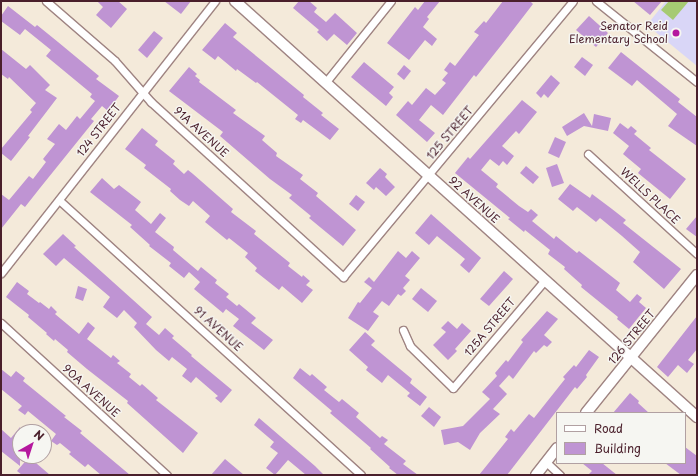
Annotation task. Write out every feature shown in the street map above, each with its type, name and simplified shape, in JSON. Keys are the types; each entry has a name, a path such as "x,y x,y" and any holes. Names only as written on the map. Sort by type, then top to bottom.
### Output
{"street":[{"name":"91A AVENUE","path":"46,1 115,61 157,108 343,277"},
{"name":"124 STREET","path":"1,273 215,1"},
{"name":"92 AVENUE","path":"235,1 697,417"},
{"path":"325,83 391,1"},
{"name":"125 STREET","path":"343,277 429,176 573,1"},
{"path":"596,1 697,82"},
{"name":"WELLS PLACE","path":"588,154 697,254"},
{"name":"91 AVENUE","path":"59,200 361,475"},
{"name":"126 STREET","path":"587,412 697,275"},
{"name":"125A STREET","path":"403,330 410,346 453,388 544,280"},
{"name":"90A AVENUE","path":"1,323 166,475"},
{"path":"536,475 556,449"},
{"path":"546,462 560,475"}],"shaded area":[{"name":"Senator Reid Elementary School","path":"666,1 697,1 697,66 647,25"}],"green space":[{"path":"669,1 689,1 673,20 661,10"}],"building":[{"path":"97,1 118,1 127,9 111,28 96,15 103,7"},
{"path":"164,1 191,1 181,14"},
{"path":"299,1 309,1 317,8 314,12 326,22 335,13 357,33 347,45 334,34 327,41 317,32 319,30 293,8"},
{"path":"425,1 440,1 427,17 429,19 423,27 437,39 432,46 425,40 409,60 387,43 415,7 418,10"},
{"path":"503,1 530,1 533,4 476,77 474,75 443,115 431,105 419,120 435,133 427,142 396,115 408,101 412,105 426,88 435,95 446,83 442,80 448,73 444,70 450,62 455,66 479,35 474,32 484,21 486,23"},
{"path":"633,1 662,1 650,15"},
{"path":"8,6 35,27 37,25 58,42 99,76 96,79 119,96 108,111 102,106 91,119 94,121 25,207 21,204 1,229 1,194 9,200 29,176 33,179 46,162 43,159 55,144 47,139 59,124 66,130 77,116 80,119 95,101 90,97 92,94 46,56 51,50 25,29 20,35 1,21 1,16"},
{"path":"589,16 608,33 596,47 576,30"},
{"path":"225,23 237,33 233,37 304,95 303,97 323,113 321,115 339,129 330,140 303,120 301,123 295,119 298,115 257,82 256,83 237,69 236,71 218,56 215,60 202,50"},
{"path":"154,31 163,38 147,58 138,50"},
{"path":"1,49 26,69 30,65 50,85 45,90 57,98 11,161 1,153 1,149 32,112 30,110 36,103 9,77 8,79 1,74"},
{"path":"621,52 680,99 678,102 697,117 697,146 668,126 677,114 637,80 632,86 608,68"},
{"path":"582,57 593,65 585,76 574,67"},
{"path":"364,62 394,87 389,93 393,97 386,106 351,77"},
{"path":"404,65 411,71 404,80 397,74"},
{"path":"189,67 197,74 195,76 200,80 199,82 236,110 233,113 265,136 262,140 277,153 276,156 303,175 300,179 318,193 316,196 356,230 343,246 309,218 311,216 289,198 292,195 270,179 220,136 223,132 169,91"},
{"path":"551,75 560,83 548,98 544,94 541,98 536,93"},
{"path":"522,100 537,112 519,134 516,131 502,146 514,156 507,165 503,161 499,166 490,159 481,170 498,184 496,187 519,206 528,212 531,209 538,215 532,221 554,239 556,236 577,253 579,251 620,283 616,290 630,302 637,294 642,298 639,302 646,308 629,329 617,319 618,317 581,287 582,285 564,269 565,267 548,254 550,250 525,230 524,232 508,219 510,218 455,173 468,157 470,159"},
{"path":"584,113 592,126 594,114 611,118 608,131 584,126 567,136 562,127"},
{"path":"620,123 628,129 631,126 637,131 634,134 651,148 649,150 686,179 670,199 638,173 641,169 623,154 629,146 613,133"},
{"path":"142,128 158,141 155,145 175,161 173,164 184,174 188,170 193,174 233,209 231,212 256,231 254,234 290,263 288,266 302,277 303,275 310,281 306,285 313,290 302,303 282,286 279,290 255,271 257,268 245,257 248,253 229,238 227,240 205,222 210,216 193,201 189,206 180,200 170,191 171,189 144,168 146,165 125,149"},
{"path":"555,137 566,142 559,158 548,153"},
{"path":"557,164 564,183 552,187 546,168"},
{"path":"526,166 539,177 533,184 520,173"},
{"path":"380,168 387,174 385,177 395,187 386,196 376,187 374,190 366,183"},
{"path":"102,178 114,189 119,185 141,202 135,210 151,224 160,213 166,218 155,232 174,247 173,250 198,271 201,267 217,280 215,283 229,294 226,297 237,306 239,304 256,318 251,323 273,340 264,350 233,326 239,319 226,309 223,313 194,289 200,282 189,272 184,278 169,266 171,263 149,246 150,245 130,227 132,225 90,192"},
{"path":"570,184 590,198 592,194 612,209 626,220 623,223 681,269 664,289 633,262 640,252 622,236 600,218 596,222 577,207 573,211 558,199"},
{"path":"356,195 365,202 358,211 349,204"},
{"path":"431,214 481,258 469,273 460,265 465,259 437,236 429,245 415,233"},
{"path":"697,216 697,237 686,229"},
{"path":"63,234 76,246 74,247 152,317 146,324 159,335 165,328 174,336 172,338 192,355 191,356 232,390 221,403 215,398 218,396 196,377 191,383 182,376 187,369 172,357 169,361 156,350 134,327 137,323 124,310 117,318 103,307 110,297 64,258 56,266 43,254"},
{"path":"398,251 406,258 412,251 420,258 405,276 410,280 403,288 406,291 401,296 398,294 389,306 382,301 373,312 379,316 368,331 348,318 358,302 360,303 372,288 364,282 369,277 374,282"},
{"path":"504,271 513,279 489,306 480,299"},
{"path":"17,282 29,291 27,294 39,303 40,302 49,309 51,306 57,312 55,314 79,334 88,322 95,328 87,339 111,358 113,355 120,361 117,363 131,374 129,377 140,386 142,384 158,398 156,400 198,433 183,453 127,403 128,401 87,369 67,352 68,350 55,339 54,341 28,317 29,315 6,297"},
{"path":"78,286 87,289 83,301 75,298"},
{"path":"421,288 437,301 428,312 412,299"},
{"path":"547,311 558,319 544,335 552,342 547,347 544,345 536,353 534,351 513,379 509,375 499,386 507,394 493,409 500,414 480,433 470,450 458,442 444,445 441,430 463,426 490,399 482,392 497,376 495,373 506,360 508,362 523,342 521,340"},
{"path":"697,316 697,349 688,360 694,364 687,373 678,365 668,377 657,367"},
{"path":"448,321 457,329 462,323 471,331 455,349 457,351 448,360 433,345 446,332 441,328"},
{"path":"365,332 375,341 371,345 412,379 410,383 427,397 420,406 407,396 410,393 388,375 382,383 366,370 368,367 349,350"},
{"path":"589,350 599,357 586,375 587,377 577,389 575,387 507,475 479,475 508,439 505,437 511,429 514,432 529,414 534,418 565,379 563,377 574,365 576,367"},
{"path":"300,368 310,376 312,374 327,387 324,390 339,402 342,399 359,413 356,417 380,438 382,436 388,440 384,444 406,461 403,464 418,475 398,475 389,468 390,467 370,449 371,448 330,413 332,411 293,378"},
{"path":"1,369 11,377 16,371 25,378 23,381 82,431 80,433 130,475 101,475 88,464 85,467 69,454 71,452 60,443 57,445 52,442 56,434 52,431 52,424 44,424 28,411 25,415 18,410 22,406 1,389"},
{"path":"630,393 648,412 614,412"},
{"path":"429,407 441,417 434,427 421,416"},
{"path":"259,418 324,475 306,475 288,460 275,475 266,468 278,453 270,447 274,442 254,425"},
{"path":"1,429 11,438 12,437 12,460 1,451"},
{"path":"686,448 697,456 697,475 681,475 666,464 686,464"},
{"path":"225,459 244,475 211,475"},
{"path":"23,464 37,464 50,475 22,475 17,471"},
{"path":"583,464 603,464 617,475 588,475 592,471"}],"place":[{"name":"Senator Reid Elementary School","path":"676,33"}]}
